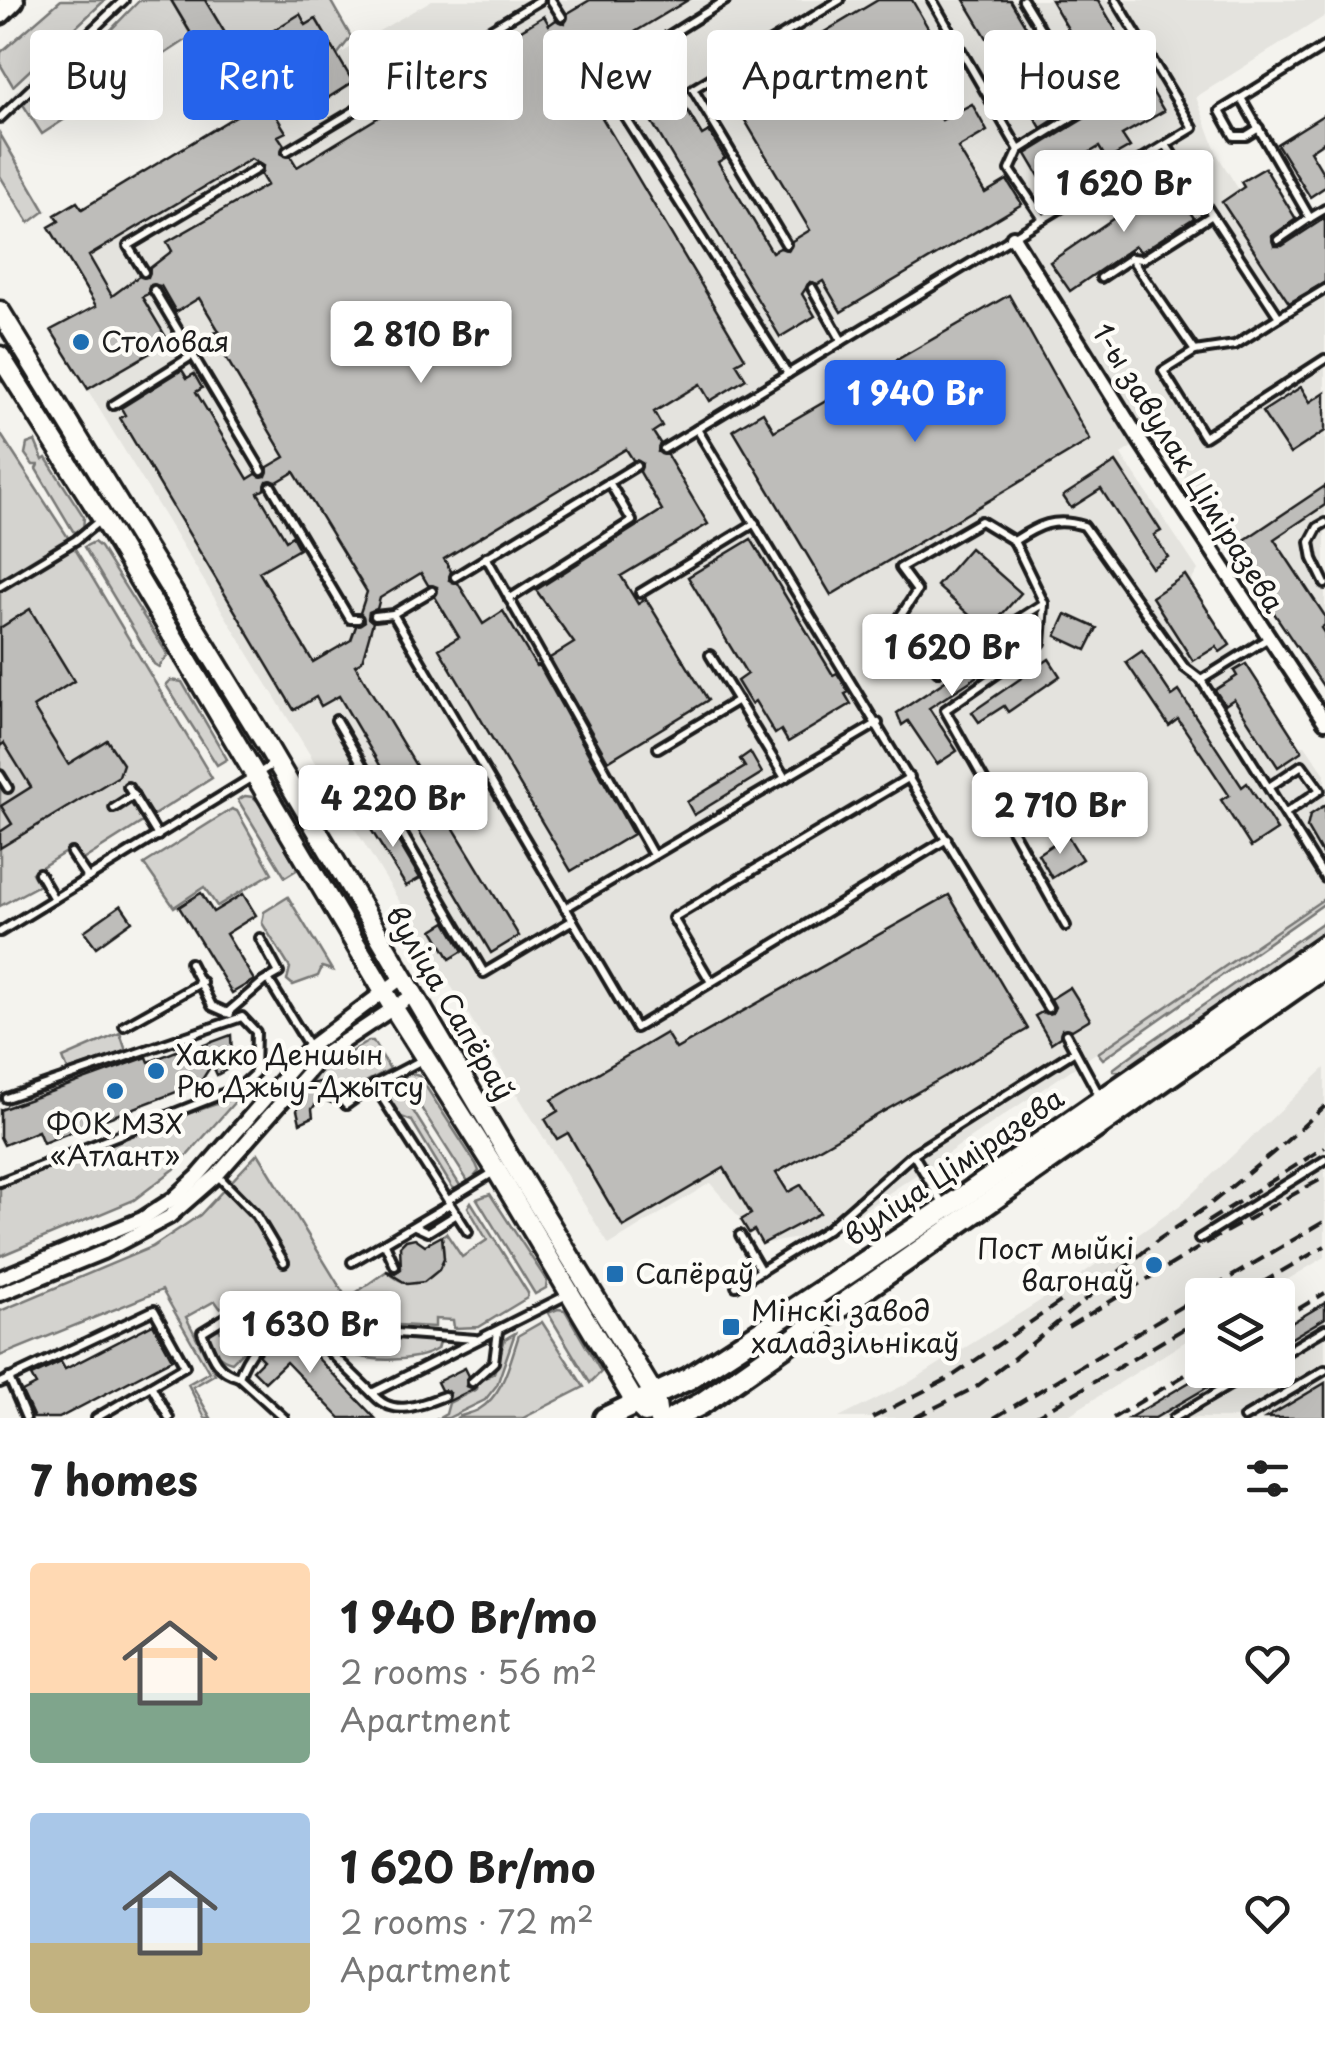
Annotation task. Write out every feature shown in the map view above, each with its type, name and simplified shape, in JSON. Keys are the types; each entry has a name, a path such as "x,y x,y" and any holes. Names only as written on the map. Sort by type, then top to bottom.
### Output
{"main road":[{"path":"0,13 13,0"},
{"name":"вуліца Сапёраў","path":"0,311 276,763 650,1409"},
{"name":"вуліца Сапёраў","path":"0,356 103,518 393,1008 570,1293 650,1409"},
{"name":"вуліца Ціміразева","path":"674,1418 700,1404 1107,1109 1325,945"},
{"name":"вуліца Ціміразева","path":"606,1418 650,1409 946,1208 1325,967"}],"street":[{"name":"1-ы завулак Ціміразева","path":"1013,237 1325,722"},
{"path":"0,1278 126,1226 173,1199 314,1053 402,977"},
{"path":"314,1053 413,995"},
{"path":"0,1294 140,1234 196,1196 217,1175 293,1075"}],"lane":[{"path":"0,118 124,0"},
{"path":"287,151 540,0"},
{"path":"551,0 562,17"},
{"path":"678,30 726,0"},
{"path":"786,244 693,88 840,0"},
{"path":"932,0 1019,150"},
{"path":"1023,0 1088,107 1019,150 1010,170 1043,219"},
{"path":"664,449 1193,128 1116,0"},
{"path":"1259,128 1246,136 1234,136 1220,110 1325,46"},
{"path":"1241,98 1310,218"},
{"path":"628,120 788,374"},
{"path":"1166,145 1279,317"},
{"path":"144,272 128,246 257,169"},
{"path":"1278,240 1325,209"},
{"path":"1101,278 1131,258 1143,259 1212,215"},
{"path":"1131,258 1195,351"},
{"path":"812,288 842,341"},
{"path":"1325,289 1236,345 1195,351 1163,371 1204,437 1325,359"},
{"path":"154,290 262,471"},
{"path":"113,405 193,355"},
{"path":"697,429 1048,1008"},
{"path":"455,577 636,466"},
{"path":"509,598 632,521 610,482"},
{"path":"271,486 350,620 358,618"},
{"path":"0,586 76,540 103,518"},
{"path":"1014,541 1044,522 1066,520 1084,526 1184,667 1201,680 1325,878"},
{"path":"1044,604 938,672 894,626 916,591 900,568 980,521 1014,541 1044,604 1041,642 945,710 1066,926"},
{"path":"640,592 754,523"},
{"path":"1325,523 1318,527 1310,542 1325,584"},
{"path":"486,557 653,856"},
{"path":"375,616 393,614 432,592"},
{"path":"393,614 636,1028 948,839"},
{"path":"1201,680 1268,638"},
{"path":"710,655 784,778"},
{"path":"658,748 738,700"},
{"path":"336,720 484,973 573,920"},
{"path":"566,908 878,723"},
{"path":"0,932 276,763"},
{"path":"1269,787 1302,765 1320,790 1286,813"},
{"path":"0,775 8,788"},
{"path":"711,982 673,918 910,777"},
{"path":"128,787 158,836"},
{"path":"114,808 134,795"},
{"path":"72,853 88,878"},
{"path":"38,872 54,899"},
{"path":"227,1013 279,972 260,938"},
{"path":"0,1182 240,1088 254,1073 258,1042 254,1026 212,1006 190,963"},
{"path":"268,979 314,1053"},
{"path":"124,1026 202,982"},
{"path":"6,1098 242,1017"},
{"path":"1066,1034 1107,1109"},
{"path":"736,1286 828,1229 913,1154 1076,1051"},
{"path":"342,1100 346,1105 425,1058"},
{"path":"374,1086 468,1232"},
{"path":"913,1154 946,1208"},
{"path":"1199,1239 1325,1160"},
{"path":"352,1262 497,1171"},
{"path":"217,1175 256,1215 284,1262"},
{"path":"417,1224 428,1232 457,1214"},
{"path":"740,1235 761,1271"},
{"path":"385,1244 395,1266"},
{"path":"372,1394 570,1293"},
{"path":"0,1383 154,1310 185,1366 96,1418"},
{"path":"232,1326 228,1316 202,1332 216,1364 224,1373 239,1377 284,1418"},
{"path":"239,1377 245,1358 283,1322 476,1339"},
{"path":"316,1327 330,1352 388,1408 411,1410 444,1396"},
{"path":"1295,1347 1325,1329"},
{"path":"472,1382 494,1362 498,1330"},
{"path":"1244,1418 1325,1370"},
{"path":"9,1378 26,1418"},
{"path":"152,1387 169,1418"},
{"path":"1174,1418 1225,1388"}],"shaded area":[{"path":"61,0 105,0 73,30 30,30 30,70 13,86 0,64 1,52"},
{"path":"140,0 171,0 188,30 183,30 183,42 163,55 163,30 111,30"},
{"path":"171,0 205,0 223,30 189,30"},
{"path":"205,0 330,0 349,40 337,55 329,41 329,30 322,30 316,19 306,25 300,15 275,30 223,30"},
{"path":"432,0 1325,0 1325,16 1196,97 1218,156 1239,190 1222,202 1288,303 1325,282 1325,689 1155,432 1121,454 1198,570 1190,583 1299,747 1305,745 1325,774 1325,898 830,1233 762,1244 710,1183 609,1245 51,330 95,305 49,227 58,221 55,215 77,202 82,209 229,120 329,120 329,40 338,55 349,49 349,120 523,120 523,30 381,30"},
{"path":"300,14 316,19 323,30 273,30"},
{"path":"30,97 30,115 22,103"},
{"path":"33,120 63,120 42,134"},
{"path":"0,134 45,211 29,223 0,176"},
{"path":"0,433 71,542 212,778 81,861 72,848 32,873 39,885 0,906"},
{"path":"35,441 43,460 46,458 84,517 83,530 78,533 73,531 36,469 38,465 33,465 25,454 27,444"},
{"path":"94,542 168,655 159,667 84,547"},
{"path":"171,680 182,682 227,759 217,765 166,685"},
{"path":"245,796 259,802 298,869 285,877 238,800"},
{"path":"232,809 237,811 272,873 217,906 204,887 174,907 144,864"},
{"path":"288,897 332,970 322,967 318,976 293,985 287,980 290,968 262,923 264,912"},
{"path":"1325,898 1325,903 1103,1059 1098,1053"},
{"path":"1325,921 1325,931 1141,1061 1123,1072 1114,1071 1137,1051"},
{"path":"120,1033 126,1051 68,1071 63,1058"},
{"path":"373,1041 390,1069 358,1086 348,1098 334,1083 311,1084 319,1071"},
{"path":"1325,1068 1325,1257 1290,1278 1185,1278 1185,1342 1064,1418 839,1418 910,1382 1072,1281 1179,1206"},
{"path":"410,1073 419,1076 476,1164 479,1171 469,1183 402,1078"},
{"path":"395,1082 461,1187 458,1190 452,1187 412,1121 399,1116 384,1090"},
{"path":"240,1096 177,1167 134,1200 0,1256 0,1188 145,1129 150,1132 162,1128 167,1121"},
{"path":"258,1153 347,1299 387,1271 403,1282 426,1279 444,1259 442,1236 446,1233 462,1257 487,1240 468,1207 471,1202 528,1293 527,1298 479,1327 454,1328 453,1320 435,1319 435,1327 281,1317 232,1362 216,1353 207,1336 218,1329 228,1336 244,1323 232,1302 220,1308 215,1301 186,1317 215,1374 193,1387 211,1418 205,1418 188,1384 209,1372 162,1290 0,1356 0,1311 152,1247 200,1215"},
{"path":"490,1194 547,1281 546,1288 535,1294 477,1199"},
{"path":"1325,1303 1325,1418 1129,1418 1185,1385 1185,1388 1295,1388 1295,1321"},
{"path":"565,1310 601,1372 590,1383 548,1313"},
{"path":"542,1322 584,1387 523,1418 456,1418 487,1404 505,1377 519,1335"},
{"path":"515,1333 497,1385 485,1400 448,1418 439,1418 446,1414 449,1403 477,1389 478,1383 494,1373 505,1339"},
{"path":"343,1337 439,1342 437,1349 428,1354 387,1360 348,1353 340,1347"}],"building":[{"path":"171,0 205,0 223,30 189,30"},
{"path":"590,0 688,0 638,30 543,30 543,120 603,120 745,358 736,363 746,379 710,401 700,384 654,412 662,426 653,432 660,443 658,452 667,455 708,524 621,576 638,604 646,599 708,700 608,761 550,658 574,643 536,590 662,510 640,472 642,463 633,460 626,449 444,559 451,571 449,580 458,583 483,624 503,611 536,666 539,665 633,834 571,871 439,649 459,637 435,597 437,587 428,585 421,573 380,598 377,609 369,612 368,618 373,622 362,661 355,665 519,936 491,953 339,696 321,706 316,697 294,710 120,418 125,415 121,408 182,370 187,378 194,374 202,388 196,392 248,479 256,474 266,476 268,467 285,457 212,334 219,331 199,298 176,312 161,286 150,285 148,294 142,297 169,342 88,389 51,330 96,306 49,227 59,221 55,215 77,202 82,209 229,120 278,120 286,132 278,136 284,145 281,154 291,157 297,167 374,120 523,120 521,30 544,16 549,25 556,20 565,23 568,13","holes":["251,159 263,166 261,175 267,185 167,242 172,251 150,268 148,277 139,276 112,296 89,256","294,472 367,592 360,613 364,622 356,626 351,640 313,662 259,572 299,549 292,536 286,540 258,493 265,489 267,481 277,482"]},
{"path":"878,0 912,0 929,30 828,30"},
{"path":"964,0 1010,0 1028,30 984,30 984,33"},
{"path":"1051,0 1098,0 1116,30 1069,30"},
{"path":"300,14 306,25 316,19 322,30 274,30"},
{"path":"329,41 349,75 349,85 329,97"},
{"path":"1156,98 1164,111 1156,116"},
{"path":"972,104 987,131 958,148 985,193 1007,180 1022,204 841,312 823,281 810,282 802,294 815,316 780,337 651,120 687,120 687,110 702,135 709,131 725,158 718,162 772,252 780,248 789,250 792,241 810,230 745,120 964,120 964,108"},
{"path":"1325,114 1325,141 1310,151 1325,176 1325,187 1310,197 1277,144"},
{"path":"1036,120 1054,120 1041,128"},
{"path":"1082,120 1148,120 1122,135 1130,147 1107,160 1099,147 1042,181 1026,154"},
{"path":"1265,168 1296,219 1272,236 1274,246 1282,246 1325,218 1325,282 1289,303 1222,202 1244,187 1241,182"},
{"path":"1168,181 1194,218 1141,252 1135,246 1070,291 1050,262"},
{"path":"1009,295 1090,440 831,595 733,430 763,412 774,431"},
{"path":"1301,387 1310,402 1325,392 1325,431 1290,454 1262,412"},
{"path":"1116,462 1161,531 1154,535 1168,557 1152,568 1101,489 1071,508 1063,496"},
{"path":"1325,486 1325,505 1274,539 1325,616 1321,628 1325,634 1325,689 1231,549"},
{"path":"751,539 833,675 837,673 849,692 845,694 851,704 788,742 781,730 775,734 737,681 747,674 688,577"},
{"path":"970,548 1021,593 987,631 937,586"},
{"path":"1185,575 1230,645 1220,652 1216,647 1193,661 1152,597"},
{"path":"30,609 74,681 33,707 68,764 107,740 123,764 119,776 0,848 0,832 12,824 1,806 31,787 4,743 0,746 0,628"},
{"path":"1066,614 1097,628 1086,650 1056,636"},
{"path":"1022,630 1030,642 929,708 957,751 937,764 908,721 902,725 897,713"},
{"path":"1142,651 1172,696 1179,691 1242,787 1247,783 1277,830 1251,847 1221,800 1229,795 1178,719 1169,726 1126,662"},
{"path":"1049,659 1060,676 1008,712 1004,706 979,722 972,712"},
{"path":"1246,664 1302,751 1278,767 1234,699 1225,705 1215,690 1237,676 1234,671"},
{"path":"750,752 762,773 694,815 687,802 745,767 740,759"},
{"path":"1325,805 1325,859 1307,828 1310,815"},
{"path":"382,814 420,878 406,886 367,823"},
{"path":"1067,835 1082,859 1052,878 1038,854"},
{"path":"201,893 213,912 243,894 256,915 226,934 254,980 232,993 179,907"},
{"path":"949,895 1028,1029 776,1173 788,1192 801,1185 820,1213 762,1244 754,1230 749,1233 741,1220 751,1214 724,1168 623,1227 568,1133 557,1139 545,1119 558,1111 552,1100 666,1033 676,1049"},
{"path":"121,905 132,921 96,947 84,931"},
{"path":"446,922 463,951 450,959 433,930"},
{"path":"1070,987 1090,1019 1072,1030 1062,1029 1060,1037 1051,1043 1035,1016 1052,1013 1055,1007 1051,999"},
{"name":"ФОК МЗХ «Атлант»","path":"231,1035 232,1057 226,1070 217,1075 212,1064 200,1083 43,1143 38,1131 4,1145 0,1137 0,1110 147,1057 149,1062 194,1044 196,1048"},
{"path":"334,1083 346,1094 337,1095 336,1105 320,1098 312,1109 313,1117 300,1123 299,1098 311,1084"},
{"path":"442,1236 444,1259 439,1270 424,1282 407,1284 386,1271 395,1273 401,1269 400,1246 406,1240 415,1238 425,1245"},
{"path":"1325,1303 1325,1318 1295,1336 1295,1321"},
{"path":"153,1324 172,1359 59,1418 34,1418 22,1392 36,1385 31,1376 61,1362 65,1369"},
{"path":"279,1334 298,1339 304,1352 308,1348 375,1418 340,1418 286,1362 265,1382 253,1370 263,1360 258,1355"},
{"path":"465,1368 469,1376 466,1386 475,1388 447,1402 450,1393 441,1390 437,1382"},
{"path":"1325,1383 1325,1418 1266,1418"},
{"path":"1185,1385 1185,1388 1206,1388 1155,1418 1129,1418"}],"railway":[{"path":"914,1418 976,1387 1008,1363 1158,1240 1208,1206 1325,1106"},
{"path":"1207,1222 1325,1147"},
{"path":"1068,1327 1325,1177"},
{"path":"994,1418 1325,1221"},
{"path":"1270,1278 1325,1246"},
{"path":"1295,1311 1325,1293"},
{"path":"872,1418 951,1377 1063,1300"},
{"path":"1033,1418 1185,1328"},
{"path":"1113,1418 1185,1375"}],"place":[{"name":"Столовая","path":"81,342"},
{"name":"Хакко Деншын Рю Джыу-Джытсу","path":"156,1071"},
{"name":"ФОК МЗХ «Атлант»","path":"115,1091"},
{"name":"Пост мыйкі вагонаў","path":"1154,1265"},
{"name":"Сапёраў","path":"615,1274"},
{"name":"Мінскі завод халадзільнікаў","path":"731,1327"}]}
